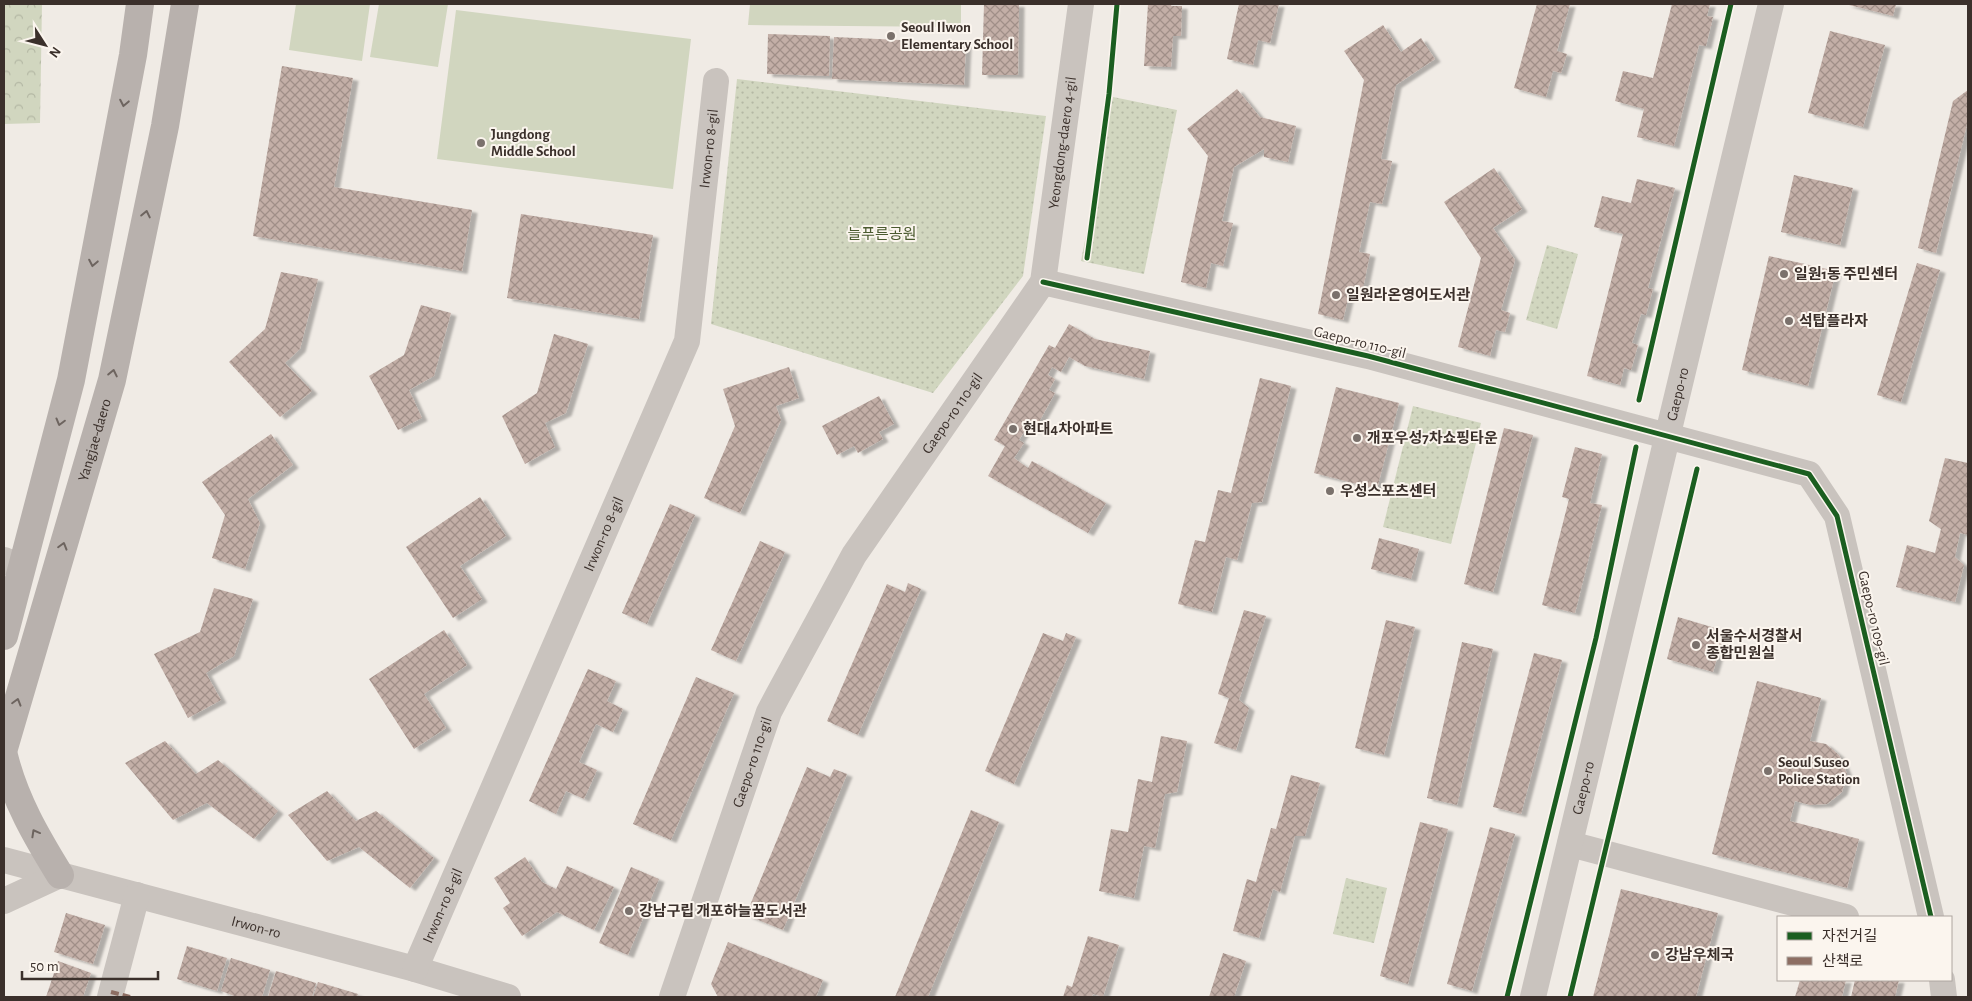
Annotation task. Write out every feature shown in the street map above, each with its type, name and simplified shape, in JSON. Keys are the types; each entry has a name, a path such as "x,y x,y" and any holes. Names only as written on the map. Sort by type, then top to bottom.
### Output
{"main road":[{"path":"130,4 133,55"},
{"path":"4,636 13,564 71,380 133,55 140,4"},
{"name":"Yangjae-daero","path":"164,126 177,4"},
{"name":"Yangjae-daero","path":"4,748 112,380 164,126 186,4"},
{"path":"4,756 12,787 20,805 60,875"}],"street":[{"name":"Yeongdong-daero 4-gil","path":"1043,282 1081,4"},
{"name":"Gaepo-ro","path":"1533,997 1771,4"},
{"name":"Irwon-ro 8-gil","path":"415,969 687,341 716,81"},
{"name":"Gaepo-ro 110-gil","path":"672,997 769,712 854,555 1043,282 1377,358 1667,437"},
{"name":"Gaepo-ro 109-gil","path":"1667,437 1809,474 1837,516 1931,916"},
{"path":"1570,844 1842,916"},
{"name":"Irwon-ro","path":"4,860 415,969 508,997"},
{"path":"4,901 60,875"},
{"path":"117,996 137,895"},
{"path":"1942,981 1944,997"}],"green space":[{"path":"4,4 42,4 40,123 4,124"},
{"path":"296,4 370,4 362,61 289,50"},
{"path":"379,4 448,4 438,67 370,57"},
{"path":"750,4 961,4 961,27 748,25"},
{"path":"456,10 691,39 673,189 437,159"},
{"name":"늘푸른공원","path":"737,79 1046,116 1023,276 933,393 711,324"},
{"path":"1113,97 1177,110 1144,274 1081,261"},
{"path":"1547,245 1578,254 1557,329 1526,320"},
{"path":"1413,406 1481,423 1451,544 1383,527"},
{"path":"1346,878 1387,888 1374,943 1333,934"}],"building":[{"path":"984,4 1019,4 1018,75 982,75"},
{"path":"1148,4 1182,6 1181,36 1173,36 1171,67 1144,66"},
{"path":"1239,4 1279,4 1270,43 1258,40 1253,65 1227,59"},
{"path":"1537,4 1570,4 1557,51 1567,54 1561,73 1553,71 1546,97 1514,88"},
{"path":"1672,4 1710,4 1707,16 1713,17 1706,46 1699,45 1674,146 1637,137 1644,109 1615,101 1623,71 1653,78"},
{"path":"1845,4 1896,4 1893,16"},
{"path":"1383,25 1401,52 1421,38 1435,59 1396,85 1381,159 1392,161 1382,204 1370,202 1359,252 1370,254 1361,298 1349,295 1343,320 1318,314 1364,80 1344,51"},
{"path":"1830,31 1885,45 1863,127 1808,113"},
{"path":"768,34 830,36 829,76 767,74"},
{"path":"834,37 966,43 964,85 832,79"},
{"path":"282,66 353,78 334,187 472,210 462,271 253,236"},
{"path":"1237,89 1260,117 1296,126 1288,162 1264,157 1264,149 1234,167 1222,221 1233,223 1223,266 1211,263 1206,288 1181,282 1208,156 1187,129"},
{"path":"1968,90 1968,120 1936,253 1918,248 1953,101"},
{"path":"1494,168 1522,209 1493,228 1515,260 1501,310 1510,313 1505,332 1496,330 1490,356 1458,347 1481,258 1444,202"},
{"path":"1794,175 1853,188 1840,245 1781,232"},
{"path":"1637,179 1675,188 1648,288 1653,289 1646,315 1641,314 1632,343 1638,345 1631,370 1624,368 1620,385 1587,376 1623,234 1594,227 1602,196 1631,203"},
{"path":"521,214 653,235 639,319 507,298"},
{"name":"석탑플라자","path":"1769,256 1836,271 1808,386 1742,370"},
{"path":"1917,263 1940,270 1901,402 1877,395"},
{"path":"281,272 318,279 300,349 285,363 312,391 280,417 229,362 265,329"},
{"path":"421,305 451,313 434,376 409,390 422,418 398,430 369,376 404,355"},
{"name":"현대4차아파트","path":"1069,324 1095,339 1150,351 1144,379 1085,366 1069,357 1061,372 1052,367 1048,375 1055,379 1049,390 1055,393 1034,431 1027,427 1019,440 1024,443 1014,458 1028,468 1032,461 1106,503 1088,533 988,476 1005,446 994,440 1049,345 1055,348"},
{"path":"554,334 588,344 566,413 545,423 555,447 525,464 502,416 537,393"},
{"path":"789,367 799,398 776,406 781,420 740,513 704,498 735,426 723,389"},
{"path":"1260,378 1291,386 1262,502 1252,503 1237,560 1226,557 1212,612 1178,604 1195,540 1205,542 1218,490 1231,493"},
{"name":"개포우성7차쇼핑타운","path":"1336,387 1399,403 1377,489 1314,473"},
{"path":"879,396 894,424 879,432 883,439 858,453 854,446 837,455 822,426"},
{"path":"1504,428 1533,435 1493,592 1464,584"},
{"path":"271,434 293,465 248,499 260,523 245,569 212,558 225,515 202,482"},
{"path":"1575,447 1602,454 1590,503 1602,505 1575,613 1542,605 1569,499 1562,497"},
{"path":"1945,458 1968,463 1968,535 1960,533 1955,557 1964,565 1955,602 1896,587 1907,545 1935,553 1941,529 1929,521"},
{"path":"480,497 506,536 460,566 482,599 453,618 406,547"},
{"path":"670,504 695,515 647,624 622,613"},
{"path":"1379,538 1419,549 1411,579 1371,569"},
{"path":"760,541 785,552 736,661 711,650"},
{"path":"908,583 921,589 858,735 827,721 887,584 905,592"},
{"path":"214,588 253,599 234,656 206,673 221,700 188,718 154,654 200,632"},
{"path":"1244,610 1266,616 1239,700 1249,708 1236,750 1214,743 1229,698 1218,694"},
{"name":"서울수서경찰서 종합민원실","path":"1678,617 1725,631 1713,672 1667,659"},
{"path":"1386,620 1415,627 1384,755 1355,748"},
{"path":"444,630 467,665 424,694 446,728 414,749 369,679"},
{"path":"1043,633 1063,641 1066,633 1076,637 1014,784 985,771"},
{"path":"1462,642 1493,649 1457,805 1427,798"},
{"path":"1534,653 1562,660 1521,814 1493,807"},
{"path":"588,669 616,681 607,701 623,709 613,732 596,724 579,762 597,770 584,799 566,791 556,814 529,801"},
{"path":"696,677 734,693 671,840 633,824"},
{"name":"Seoul Suseo Police Station","path":"1757,681 1821,698 1810,741 1826,744 1839,755 1847,774 1842,792 1827,804 1810,805 1795,801 1790,821 1859,839 1847,888 1712,854"},
{"path":"1161,736 1187,741 1177,792 1165,794 1155,848 1144,846 1134,898 1099,891 1111,829 1128,832 1138,779 1152,782"},
{"path":"165,741 196,774 218,760 278,811 254,839 207,803 173,820 125,763"},
{"path":"807,767 830,777 834,769 847,774 783,930 746,915"},
{"path":"1291,775 1320,783 1305,836 1295,836 1280,892 1273,889 1259,938 1233,931 1247,879 1256,882 1271,828 1276,829"},
{"path":"327,791 356,821 376,811 434,858 410,888 359,847 327,861 288,815"},
{"path":"971,810 999,822 928,997 895,997"},
{"path":"1420,822 1448,829 1408,984 1380,976"},
{"path":"1490,827 1515,834 1472,991 1447,984"},
{"path":"525,857 542,882 556,889 567,866 614,887 594,930 557,912 522,936 503,908 510,903 494,878"},
{"name":"강남구립 개포하늘꿈도서관","path":"631,867 659,879 628,955 599,943"},
{"name":"강남우체국","path":"1621,889 1718,913 1696,997 1593,997"},
{"path":"66,913 105,925 93,964 54,952"},
{"path":"1088,936 1119,945 1103,997 1093,994 1092,997 1063,997 1067,985 1072,987"},
{"path":"728,942 823,980 816,997 718,997 711,984"},
{"path":"187,946 227,958 217,991 177,979"},
{"path":"1223,953 1246,961 1234,997 1209,997"},
{"path":"231,958 270,970 262,997 237,997 221,991"},
{"path":"58,961 91,973 83,997 46,997"},
{"path":"276,971 316,983 312,997 268,997"},
{"path":"1800,981 1846,981 1842,997 1795,997"},
{"path":"1855,981 1899,981 1895,997 1851,997"},
{"path":"318,982 358,994 357,997 313,997"}],"marked path":[{"path":"111,992 130,997"}],"cycle path":[{"path":"1087,258 1109,94 1117,4"},
{"path":"1639,400 1731,4"},
{"path":"1043,282 1368,356 1809,474 1837,516 1931,916"},
{"path":"1507,997 1596,638 1636,447"},
{"path":"1570,997 1697,469"}],"place":[{"name":"Seoul Ilwon Elementary School","path":"891,36"},
{"name":"Jungdong Middle School","path":"481,143"},
{"name":"일원1동 주민센터","path":"1784,274"},
{"name":"일원라온영어도서관","path":"1336,295"},
{"name":"석탑플라자","path":"1789,321"},
{"name":"현대4차아파트","path":"1013,429"},
{"name":"개포우성7차쇼핑타운","path":"1357,438"},
{"name":"우성스포츠센터","path":"1330,491"},
{"name":"서울수서경찰서 종합민원실","path":"1696,645"},
{"name":"Seoul Suseo Police Station","path":"1768,771"},
{"name":"강남구립 개포하늘꿈도서관","path":"629,911"},
{"name":"강남우체국","path":"1655,955"}]}
